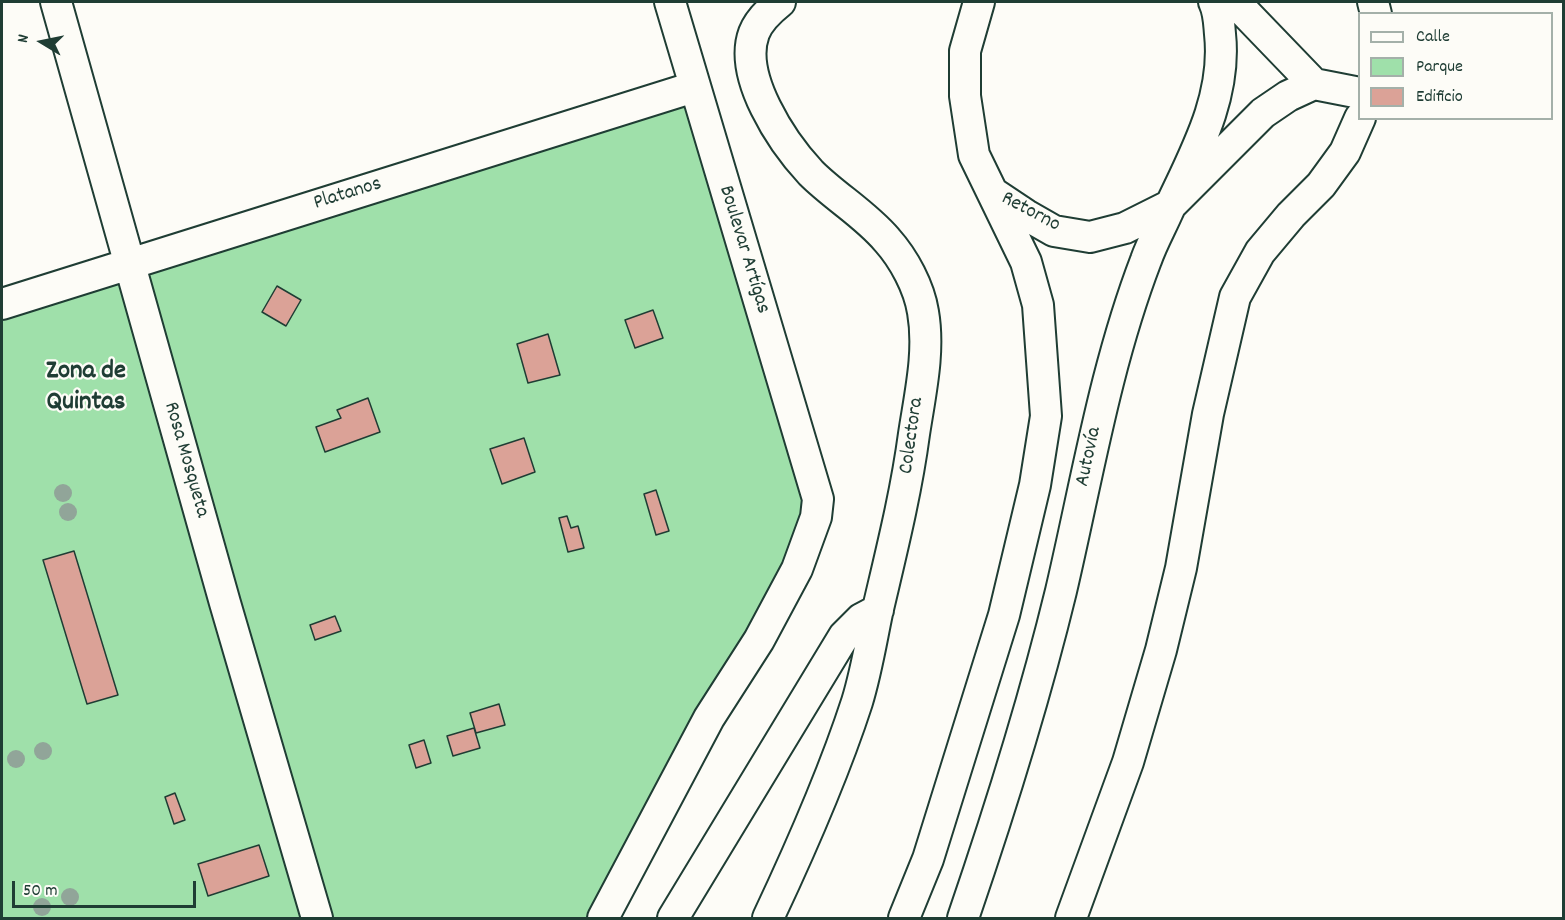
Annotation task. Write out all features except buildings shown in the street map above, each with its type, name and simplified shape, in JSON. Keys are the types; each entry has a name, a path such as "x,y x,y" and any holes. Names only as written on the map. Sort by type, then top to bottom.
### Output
{"street":[{"name":"Rosa Mosqueta","path":"56,2 225,603 317,918"},
{"name":"Colectora","path":"768,918 833,770 858,699 897,534 926,351 923,311 901,258 860,213 812,173 779,130 759,95 750,60 754,33 765,14 780,2"},
{"path":"904,918 932,848 1004,615 1035,485 1046,416 1038,305 1026,262 974,155 965,96 965,51 979,2"},
{"name":"Autovía","path":"963,918 996,821 1036,690 1061,590 1102,401 1118,349 1146,259 1180,188 1216,98 1222,52 1218,9 1214,2"},
{"path":"1235,2 1314,84 1358,93"},
{"name":"Boulevar Artígas","path":"603,918 709,718 759,640 797,569 816,517 818,499 694,87 676,10"},
{"path":"1171,205 1263,113 1288,96 1314,84"},
{"name":"Platanos","path":"2,304 694,87"},
{"path":"1071,918 1128,762 1161,651 1181,568 1212,393 1234,297 1260,252 1291,215 1321,185 1346,152 1359,120"},
{"name":"Retorno","path":"990,192 1054,231 1090,237 1125,228 1171,205"},
{"path":"674,918 844,636 861,619 878,610"}],"green space":[{"path":"694,87 818,499 603,918 2,918 2,304"}],"district":[{"name":"Zona de Quintas","path":"86,388"}]}
